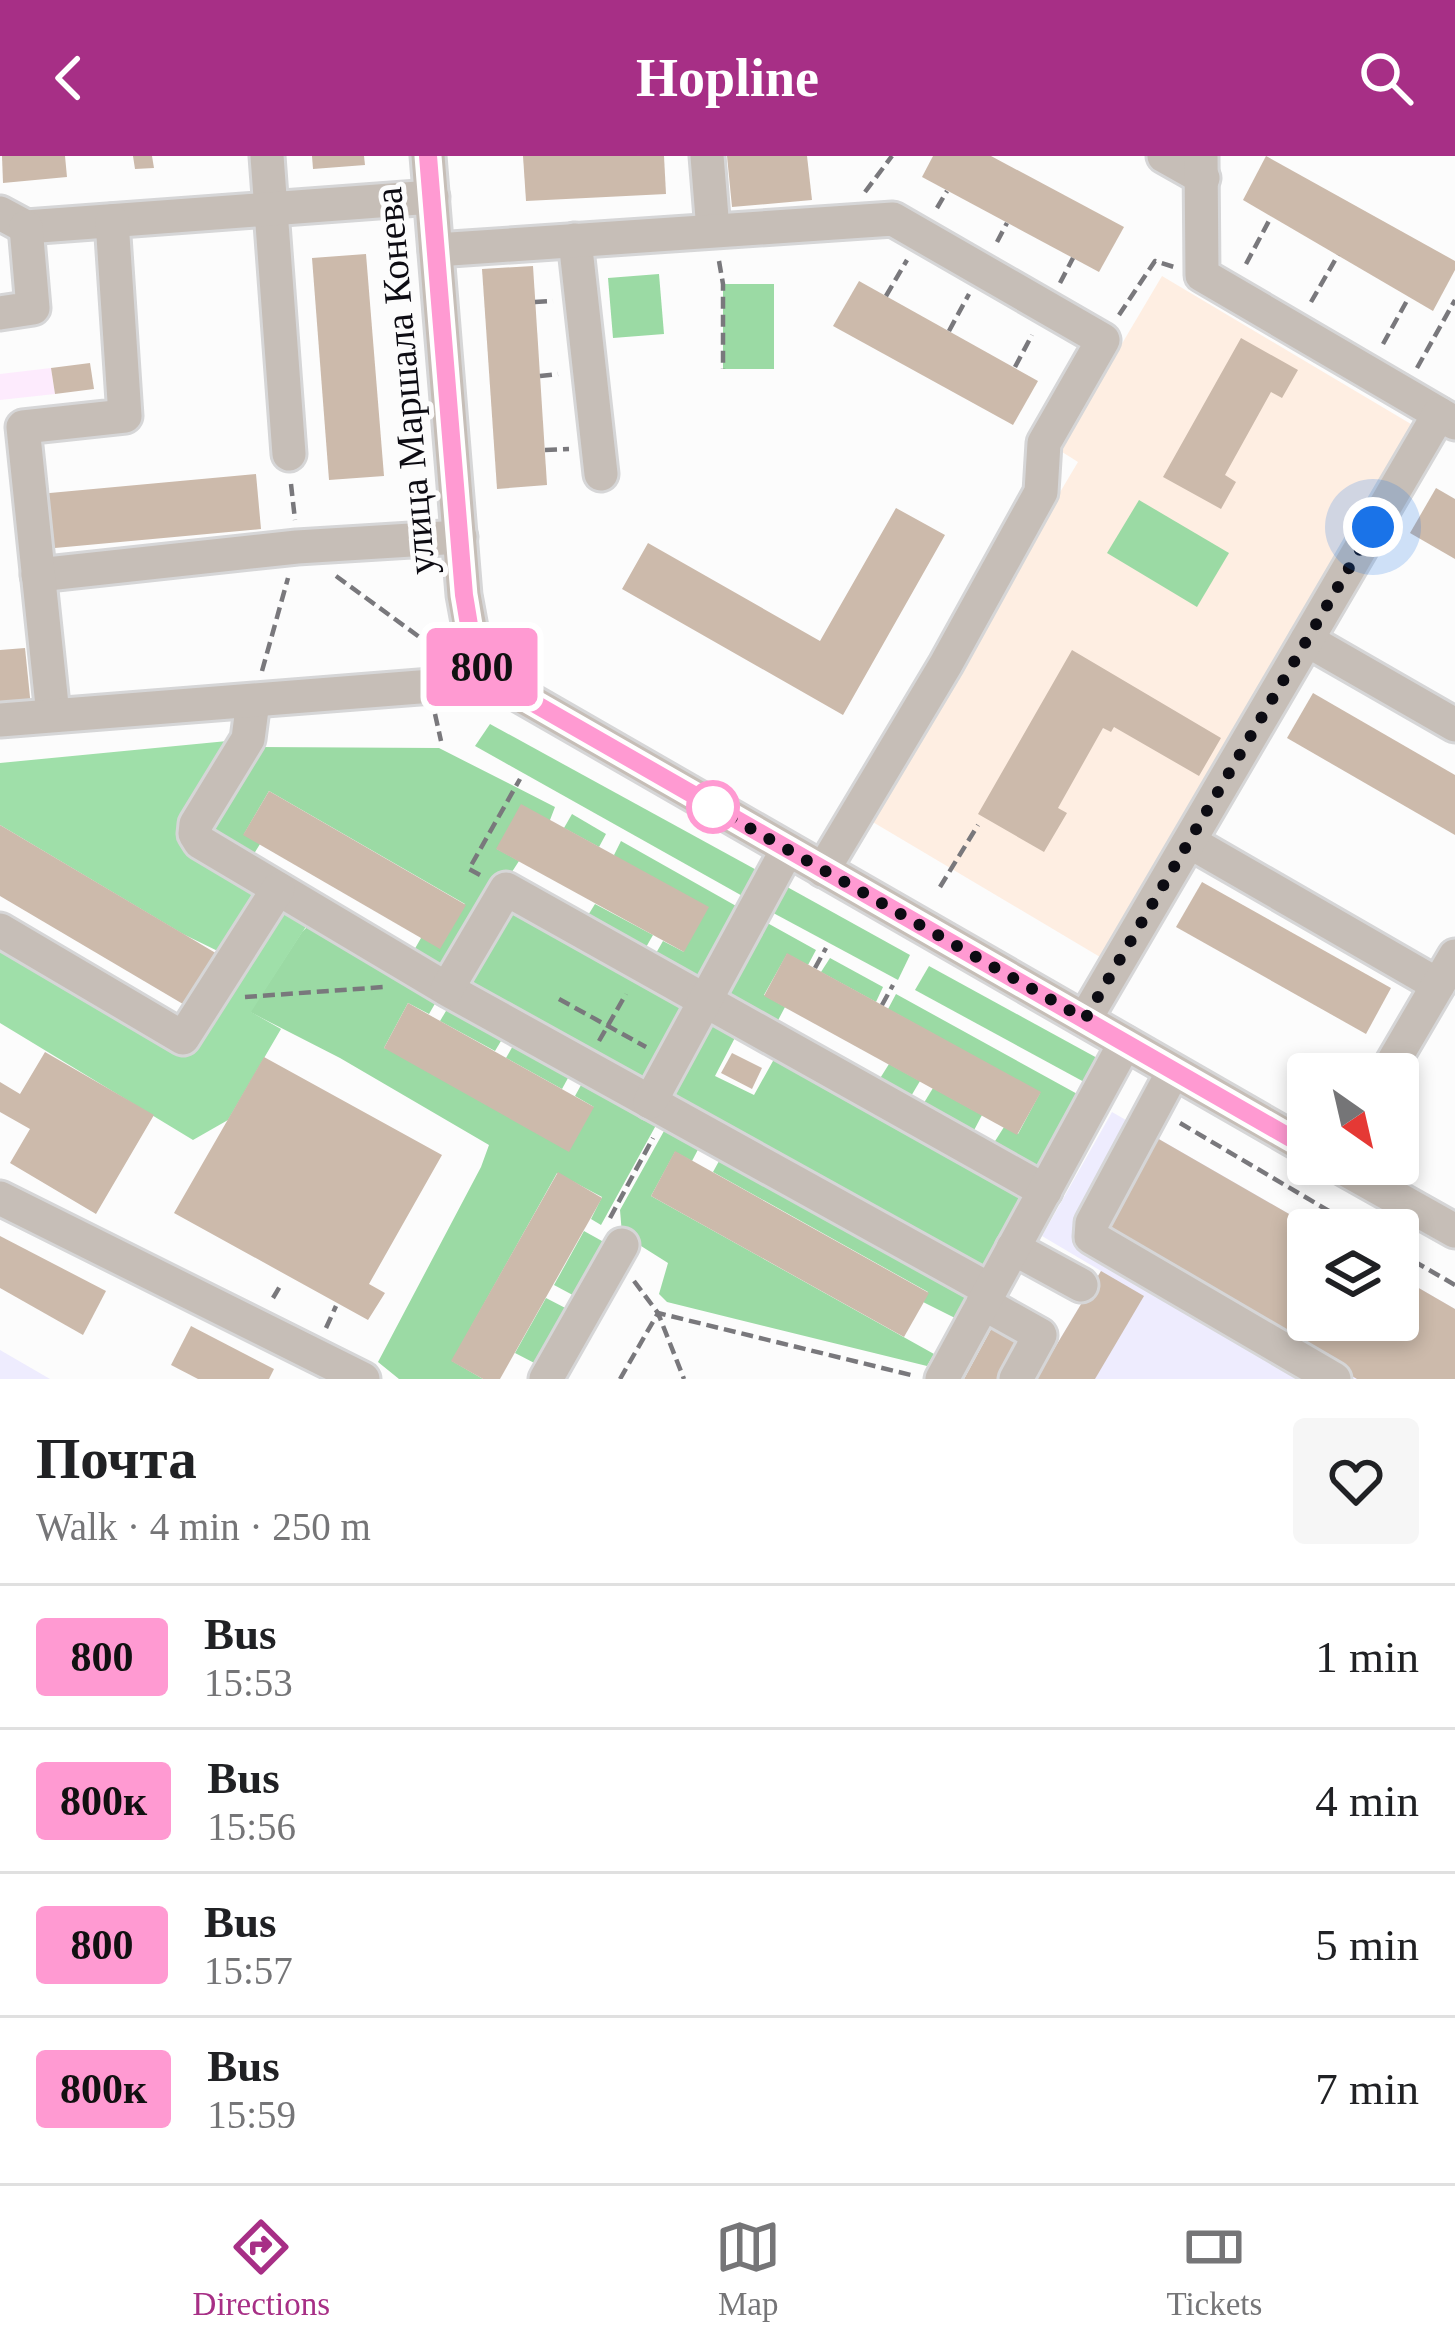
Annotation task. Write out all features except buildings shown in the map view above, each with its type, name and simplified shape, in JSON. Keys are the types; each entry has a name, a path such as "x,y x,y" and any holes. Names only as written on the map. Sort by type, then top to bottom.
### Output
{"street":[{"path":"267,156 289,454"},
{"name":"улица Маршала Конева","path":"428,156 464,595 472,644 482,668"},
{"path":"706,156 713,230"},
{"path":"1085,1019 1306,640 1447,418 1216,283 1202,167 1163,156"},
{"path":"0,313 33,308 13,220 112,221 432,197"},
{"path":"436,250 893,219 1103,340 1044,443 1041,492 946,664 823,870"},
{"path":"53,715 23,427 125,416 112,221"},
{"path":"574,240 601,474"},
{"path":"38,574 460,537"},
{"path":"1306,640 1455,725"},
{"path":"0,720 432,686 482,668 511,690 1287,1136"},
{"path":"253,701 248,739 196,824 200,842 987,1297 1040,1335 1016,1379"},
{"path":"1190,842 1447,970 1398,1053"},
{"path":"658,1107 672,1061 787,850"},
{"path":"0,930 183,1038 278,889"},
{"path":"442,986 506,889 1045,1191"},
{"path":"941,1379 1126,1043"},
{"path":"1173,1072 1092,1222 1091,1237 1334,1379"},
{"path":"1373,1185 1455,1231"},
{"path":"0,1198 257,1324 343,1374"},
{"path":"546,1379 612,1239"},
{"path":"1013,1248 1081,1285"}],"path":[{"path":"863,221 866,190 892,156"},
{"path":"1103,340 1155,261 1216,283 1271,217"},
{"path":"713,230 723,284 723,369"},
{"path":"1296,330 1338,255"},
{"path":"1368,372 1409,297"},
{"path":"1403,392 1455,300"},
{"path":"253,701 297,548 289,454"},
{"path":"297,548 429,644"},
{"path":"435,714 441,741"},
{"path":"506,889 469,869 520,779"},
{"path":"940,887 978,825"},
{"path":"814,968 826,948"},
{"path":"584,1066 643,965"},
{"path":"882,1005 893,985"},
{"path":"208,999 442,986"},
{"path":"559,999 672,1061"},
{"path":"658,1107 612,1239 637,1288 658,1313 684,1379"},
{"path":"1153,1108 1325,1209"},
{"path":"1419,1265 1455,1286"},
{"path":"620,1379 658,1313"},
{"path":"658,1313 929,1379"}],"shaded area":[{"path":"1162,276 1416,427 1100,957 866,818 1078,462 1059,450"},
{"path":"51,368 55,394 0,400 0,374"},
{"path":"1112,1112 1287,1213 1287,1341 1419,1341 1419,1288 1455,1309 1455,1379 1036,1379 1101,1271 1042,1236"},
{"path":"0,1350 50,1379 0,1379"}],"green space":[{"path":"659,274 664,334 613,338 608,278"},
{"path":"723,284 774,284 774,369 723,369"},
{"path":"1139,500 1229,553 1197,607 1107,553"},
{"path":"490,724 762,873 746,898 475,746"},
{"path":"248,739 196,824 316,911 251,1012 281,1029 228,1120 193,1140 0,1023 0,930 184,1039 234,959 183,934 0,825 0,763"},
{"path":"259,747 439,748 555,807 550,820 497,849 519,861 448,970 409,959 421,938 465,904 269,791 244,834 260,844 249,862 206,832"},
{"path":"572,814 606,834 599,847 564,828"},
{"path":"621,841 745,911 698,983 651,962 663,941 684,952 614,855"},
{"path":"780,883 910,955 898,980 764,908"},
{"path":"595,904 653,935 641,956 582,925"},
{"path":"515,906 689,1003 651,1086 471,998 465,973"},
{"path":"760,919 816,950 808,965 787,954 764,995 785,1007 773,1030 724,1001"},
{"path":"319,925 440,995 429,1014 408,1003 384,1048 594,1107 575,1096 586,1076 660,1118 601,1225 591,1219 602,1197 557,1173 452,1361 483,1379 399,1379 378,1362 489,1145 250,1012 302,932"},
{"path":"830,958 883,987 876,1002 821,972"},
{"path":"929,966 1099,1059 1086,1083 915,990"},
{"path":"896,994 1081,1096 1034,1172 990,1149 1004,1127 1018,1134 1040,1093 888,1009"},
{"path":"452,1001 507,1031 495,1051 440,1021"},
{"path":"711,1021 739,1030 715,1076 754,1095 778,1052 1023,1197 982,1270 668,1095"},
{"path":"518,1037 574,1067 562,1089 506,1058"},
{"path":"889,1064 920,1081 907,1103 879,1080"},
{"path":"933,1088 982,1115 970,1138 919,1111"},
{"path":"669,1122 703,1140 692,1161 675,1152 651,1196 934,1354 927,1366 667,1302 659,1294 668,1263 622,1234 620,1210"},
{"path":"724,1152 966,1289 968,1297 955,1318 923,1302 928,1292 713,1172"},
{"path":"584,1231 611,1246 582,1300 554,1285"},
{"path":"546,1298 575,1313 544,1368 515,1353"}],"bus line":[{"name":"800","path":"428,156 464,595 472,644 482,668 511,690 886,909 1287,1136"}],"route":[{"path":"713,807 1085,1019 1373,527"}]}
